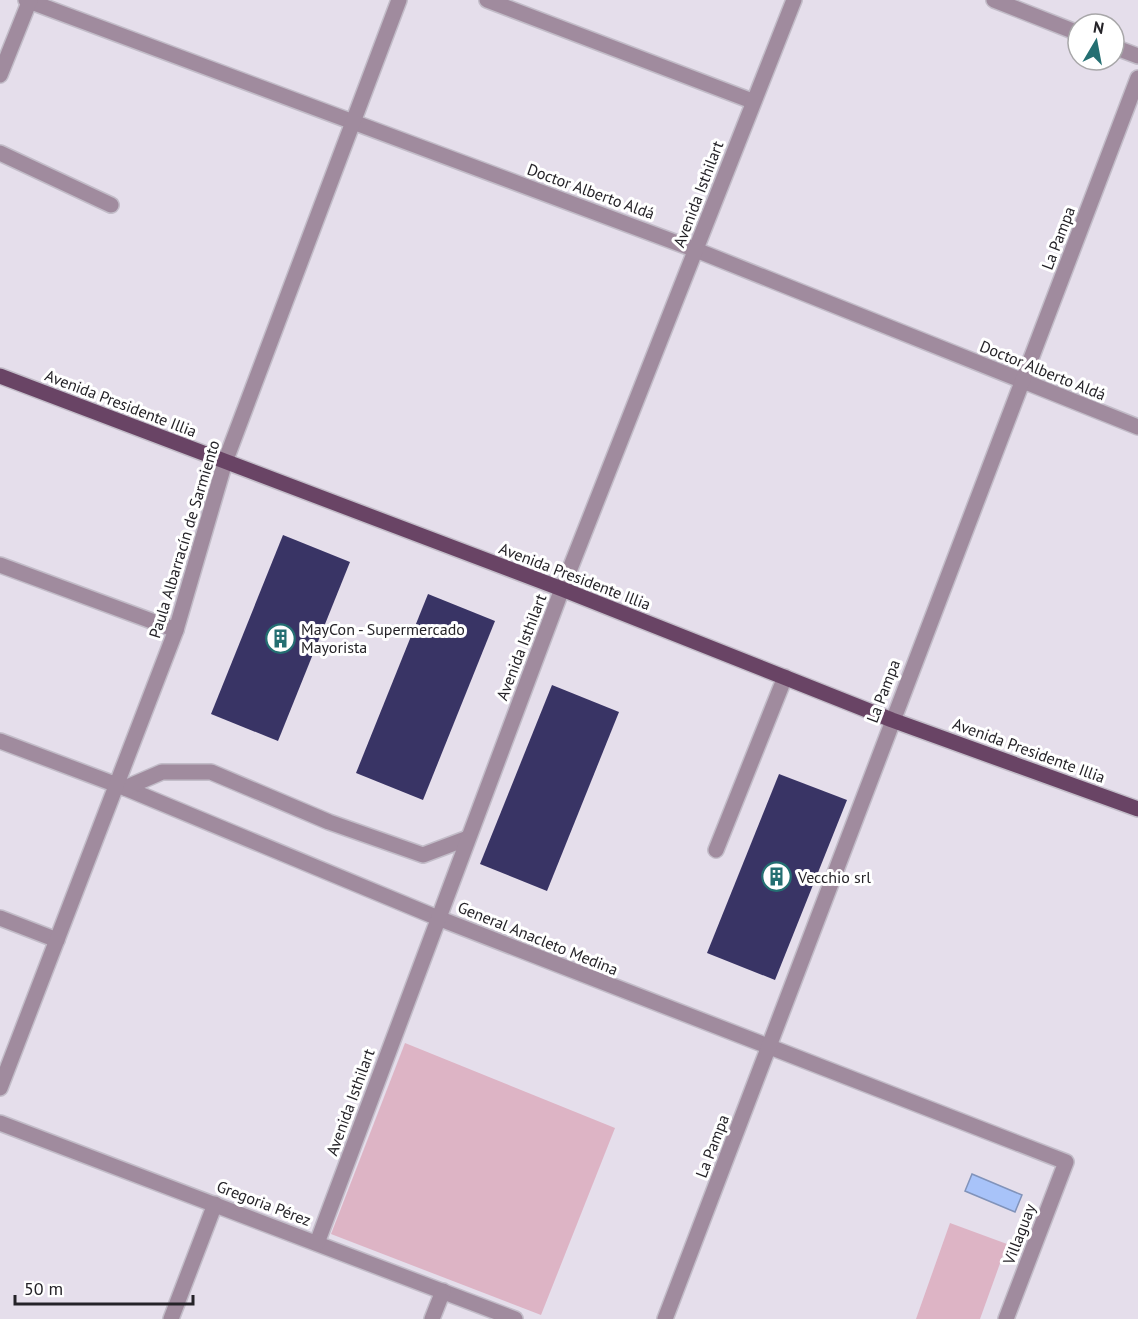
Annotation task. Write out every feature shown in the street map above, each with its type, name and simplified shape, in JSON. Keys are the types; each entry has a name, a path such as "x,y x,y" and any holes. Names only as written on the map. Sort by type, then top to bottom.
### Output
{"main road":[{"name":"Avenida Presidente Illia","path":"0,376 562,589 892,720 1138,809"}],"street":[{"name":"Doctor Alberto Aldá","path":"28,0 696,250 1138,427"},
{"path":"0,75 28,0"},
{"name":"Paula Albarracín de Sarmiento","path":"0,1088 57,940 121,787 176,630 225,462 399,0"},
{"path":"487,0 752,101"},
{"name":"Avenida Isthilart","path":"317,1243 562,589 696,250 752,101 794,0"},
{"path":"994,0 1066,28"},
{"name":"La Pampa","path":"665,1319 1138,78"},
{"path":"0,153 111,204"},
{"path":"0,565 176,630"},
{"path":"716,849 786,677"},
{"name":"General Anacleto Medina","path":"0,741 121,787 438,918 1066,1162"},
{"path":"121,787 162,772 186,770 211,772 329,822 423,855 468,838"},
{"path":"0,918 57,940"},
{"name":"Gregoria Pérez","path":"0,1123 515,1319"},
{"name":"Villaguay","path":"1006,1319 1066,1162"},
{"path":"171,1319 215,1204"},
{"path":"432,1319 443,1291"}],"shaded area":[{"path":"405,1043 615,1128 541,1315 331,1234"},
{"path":"950,1223 1007,1244 980,1319 916,1319"}],"water":[{"path":"972,1174 1022,1195 1015,1212 965,1191"}],"building":[{"name":"MayCon - Supermercado Mayorista","path":"283,535 350,562 278,741 211,714"},
{"path":"428,594 495,621 423,800 356,773"},
{"path":"552,685 619,712 547,891 480,864"},
{"name":"Vecchio srl","path":"779,774 847,800 775,980 707,953"}],"place":[{"name":"MayCon - Supermercado Mayorista","path":"280,638"},
{"name":"Vecchio srl","path":"777,877"}]}
